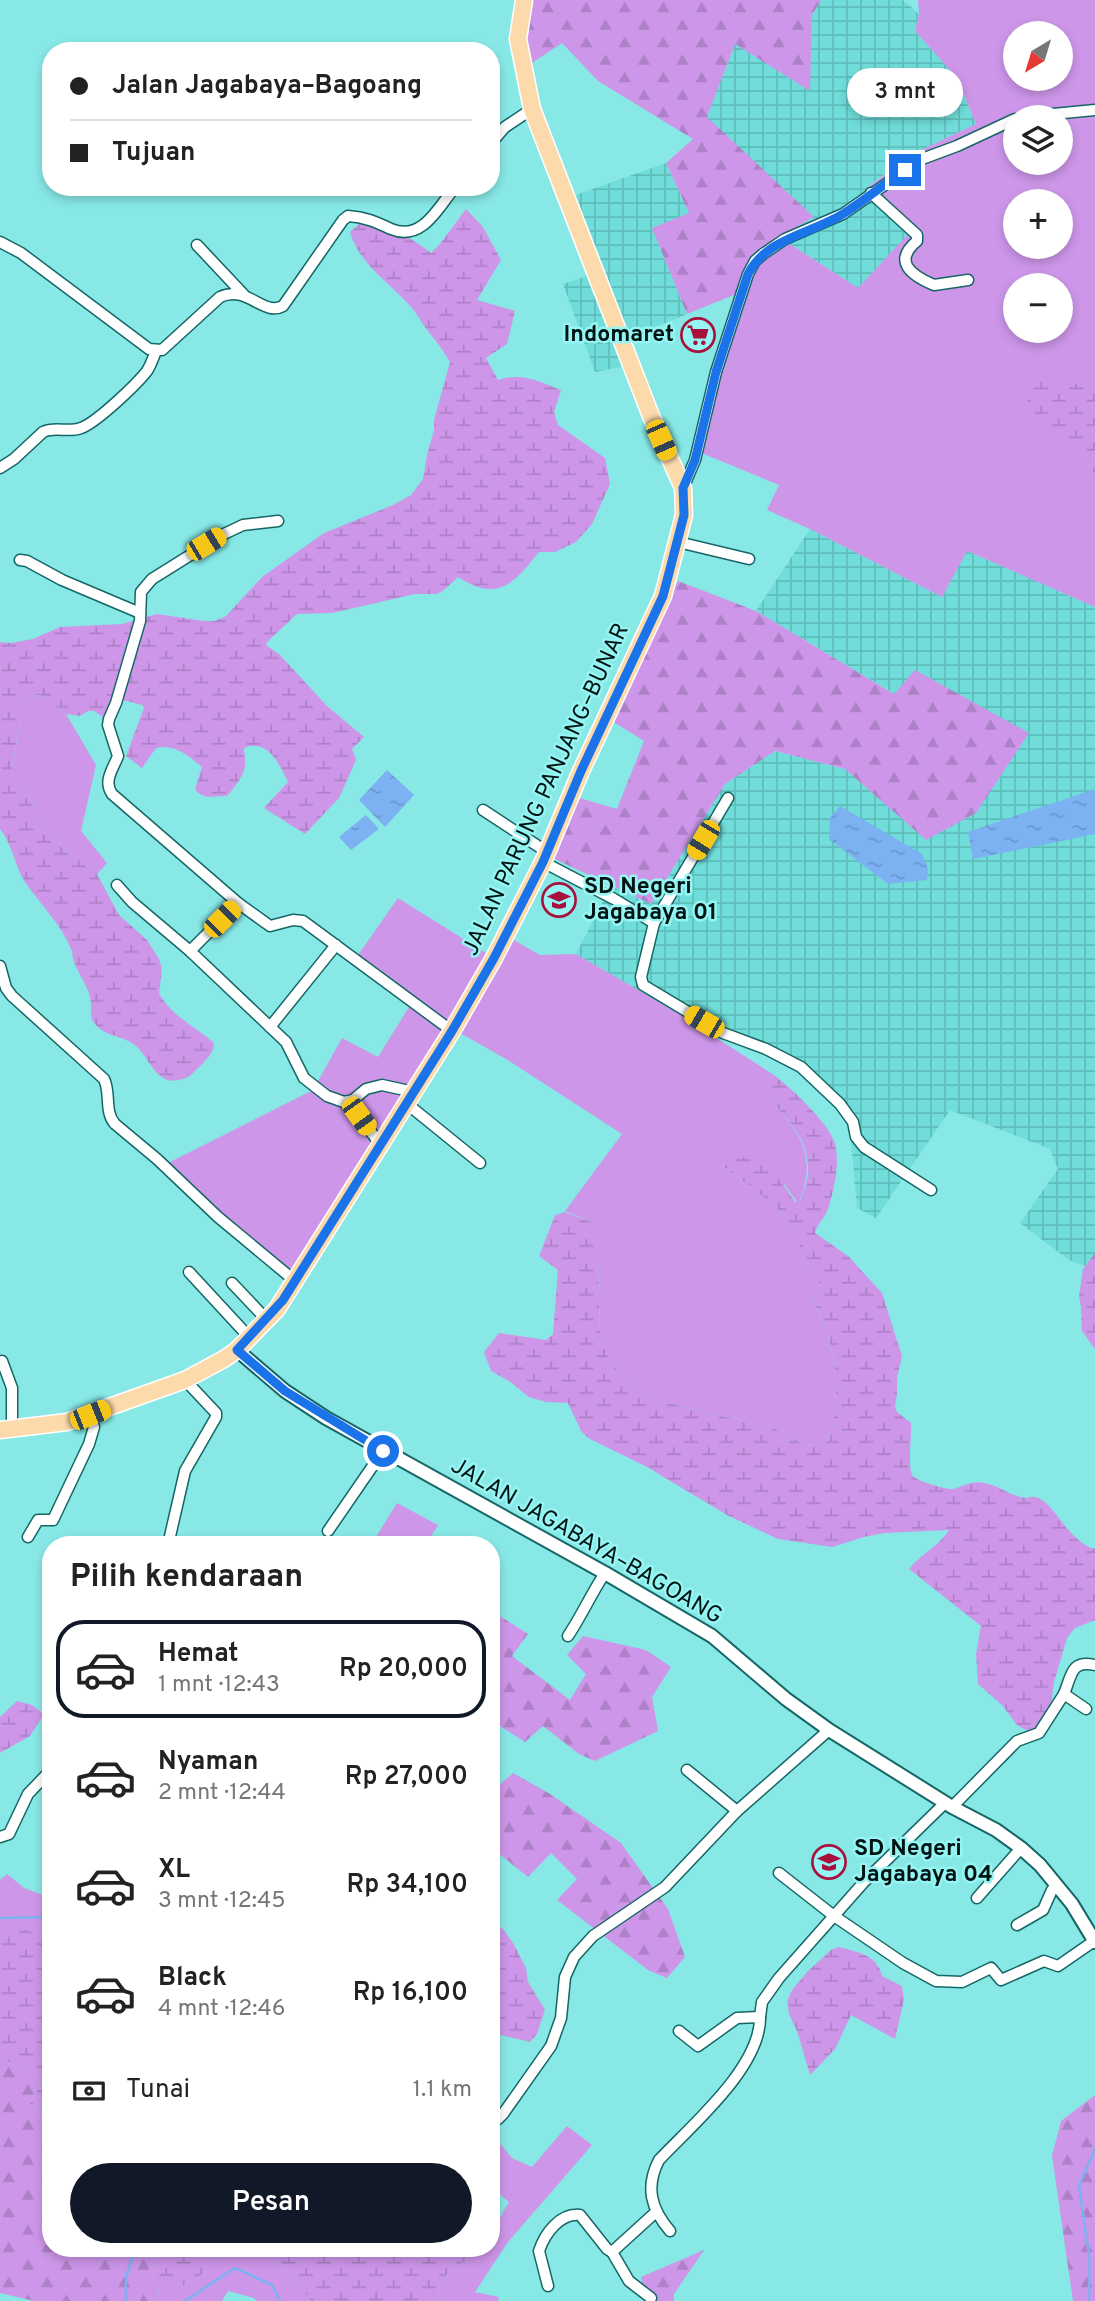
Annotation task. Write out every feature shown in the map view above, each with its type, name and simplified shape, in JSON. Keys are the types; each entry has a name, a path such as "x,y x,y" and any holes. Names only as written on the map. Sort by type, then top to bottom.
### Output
{"main road":[{"name":"JALAN PARUNG PANJANG–BUNAR","path":"6,1430 56,1424 90,1415 185,1380 237,1350 267,1320 295,1281 452,1031 494,958 545,857 581,771 656,613 684,515 683,488 650,416 532,109 518,39 524,0"}],"street":[{"path":"500,133 532,109"},
{"path":"1073,112 1095,110"},
{"path":"683,488 695,460 716,372 748,274 755,261 785,239 843,214 922,159 1003,125"},
{"path":"870,193 917,235 917,241 906,250 903,257 904,263 911,270 934,285 968,280"},
{"path":"0,242 21,253 149,349 156,351 162,350 220,297 234,293 244,295 271,309 283,306 348,216 360,217 409,233 419,229 447,196"},
{"path":"197,246 244,295"},
{"path":"0,468 49,429 74,430 92,423 139,380 149,368 156,351"},
{"path":"278,521 243,525 224,534 189,554 141,592 140,621 109,719 108,725 118,756 107,788 238,903 270,926 293,920 303,921 452,1031"},
{"path":"678,542 749,559"},
{"path":"20,560 140,613"},
{"path":"728,798 654,923 641,977 643,985 723,1033 766,1049 801,1068 840,1104 852,1122 856,1137 864,1147 930,1190"},
{"path":"483,810 545,857 654,923"},
{"path":"117,885 132,902 190,951 286,1042 304,1078 327,1096 344,1102 359,1116 380,1144"},
{"path":"190,951 238,903"},
{"path":"270,1027 336,945"},
{"path":"0,966 3,989 104,1079 109,1118 218,1217 295,1281"},
{"path":"344,1102 353,1100 366,1090 382,1086 410,1097 480,1163"},
{"path":"190,1272 249,1337"},
{"path":"232,1283 267,1320"},
{"name":"JALAN JAGABAYA–BAGOANG","path":"237,1350 285,1391 383,1451 605,1573 712,1636 786,1699 829,1730 949,1805 996,1830 1021,1848 1057,1885 1095,1942"},
{"path":"2,1361 12,1388 6,1430"},
{"path":"170,1536 185,1471 216,1417 216,1413 185,1380"},
{"path":"29,1537 38,1520 53,1520 89,1444 93,1427 90,1415"},
{"path":"328,1531 383,1451"},
{"path":"568,1636 605,1573"},
{"path":"670,2231 656,2212 650,2191 654,2170 659,2160 739,2075 754,2046 762,2002 773,1986 864,1882 1017,1741 1039,1733 1064,1694 1076,1666 1083,1662 1095,1665"},
{"path":"1064,1694 1086,1709"},
{"path":"500,2117 551,2046 561,2018 565,1977 574,1957 593,1936 665,1887 737,1811 829,1730"},
{"path":"687,1770 737,1811"},
{"path":"0,1837 9,1834 28,1794 42,1779"},
{"path":"977,1898 1021,1848"},
{"path":"779,1873 834,1916 903,1963 936,1981 962,1982 991,1968 1001,1980 1044,1961 1058,1966 1095,1942"},
{"path":"1017,1926 1043,1910 1057,1885"},
{"path":"679,2031 698,2046 737,2018 760,2017"},
{"path":"612,2252 656,2212"},
{"path":"548,2286 539,2251 557,2222 573,2214 580,2215 612,2252 629,2280 651,2298"}],"shaded area":[{"path":"821,0 903,0 919,14 915,31 957,78 976,124 917,152 865,188 912,230 858,288 779,237 813,218 706,117 735,44 809,90 812,15"},
{"path":"666,163 689,213 652,228 687,314 621,341 630,365 595,372 563,284 599,272 573,196"},
{"path":"810,529 942,597 967,551 1095,607 1095,1253 1085,1266 1069,1260 1020,1223 1058,1169 1050,1149 950,1110 876,1218 857,1208 849,1119 786,1054 676,1012 576,954 611,886 651,904 725,784 775,751 845,769 927,840 895,694 756,611"}],"green space":[{"path":"521,0 821,0 812,15 810,91 735,44 707,117 814,217 779,237 734,295 687,314 652,228 689,213 666,163 693,139 598,81 562,43 523,69"},
{"path":"918,0 1095,0 1095,390 1078,454 1095,474 1095,607 967,551 942,597 810,529 767,510 779,485 699,452 734,295 779,237 858,288 912,230 865,189 917,152 976,124 957,78 915,31 919,14"},
{"path":"466,209 483,227 501,260 477,300 515,311 507,344 486,358 498,380 523,377 561,390 554,412 558,425 605,458 610,484 592,524 576,542 555,552 539,552 521,573 504,586 484,589 458,577 437,594 415,594 332,613 297,614 267,642 266,645 280,655 327,706 364,737 352,749 356,760 339,798 305,834 264,808 288,782 272,754 260,747 244,748 244,770 227,796 205,796 195,789 202,767 181,752 169,747 156,748 142,768 126,756 144,708 142,705 119,699 109,721 94,711 80,716 66,714 40,695 12,704 20,722 11,774 32,802 34,812 41,823 68,852 97,874 119,915 147,940 162,969 159,993 164,1001 177,1015 214,1043 209,1056 190,1076 170,1081 152,1068 132,1043 103,1031 93,1021 88,992 67,940 25,882 0,829 0,642 33,639 60,627 122,624 157,614 215,621 226,616 262,577 324,533 411,495 423,479 434,420 450,362 412,308 368,264 350,232 359,224 379,226 407,237 431,253"},
{"path":"1050,378 1061,378 1095,390 1095,474 1028,406 1027,392 1034,385"},
{"path":"678,581 756,611 894,694 915,670 1029,733 976,813 926,840 845,769 775,751 725,784 651,904 544,854 566,794 617,809 644,741 604,716"},
{"path":"40,695 66,714 96,765 81,831 107,863 97,874 68,852 41,823 34,812 32,802 11,774 20,723 11,704"},
{"path":"398,898 497,960 512,939 540,955 576,954 676,1012 774,1075 770,1076 763,1094 790,1123 802,1144 807,1169 800,1198 797,1202 785,1185 721,1165 786,1216 805,1259 820,1284 814,1302 829,1339 836,1376 833,1424 825,1444 808,1446 773,1428 666,1402 644,1392 625,1378 610,1359 600,1334 597,1224 565,1211 622,1134 506,1059 453,1029 298,1278 178,1179 168,1163 313,1090 342,1038 378,1057 414,999 356,958"},
{"path":"774,1075 818,1117 835,1144 837,1169 834,1185 828,1209 815,1233 848,1256 882,1293 902,1356 895,1407 897,1412 911,1423 910,1459 913,1476 945,1488 953,1489 980,1482 1020,1497 1035,1497 1049,1506 1069,1531 1085,1545 1095,1549 1095,1620 1075,1628 1067,1638 1054,1682 1049,1720 1039,1731 1026,1730 1017,1725 1002,1705 978,1684 976,1654 981,1626 909,1569 949,1530 885,1533 832,1547 778,1539 727,1515 647,1467 588,1438 581,1431 568,1403 546,1402 529,1397 491,1371 484,1352 499,1333 546,1340 553,1334 558,1270 539,1256 555,1215 565,1212 597,1224 600,1334 610,1359 625,1378 644,1392 666,1402 773,1428 808,1446 825,1444 833,1424 836,1376 829,1339 814,1302 820,1284 805,1259 786,1216 721,1165 725,1151 758,1163 774,1174 795,1202 802,1198 808,1170 804,1147 787,1118 763,1094 763,1086 770,1076"},
{"path":"1095,1253 1095,1349 1082,1331 1079,1296 1083,1269"},
{"path":"397,1503 438,1525 431,1536 377,1536"},
{"path":"500,1616 528,1634 512,1656 570,1700 586,1674 567,1655 583,1636 646,1650 671,1667 652,1697 658,1731 595,1761 579,1754 543,1726 525,1742 500,1726"},
{"path":"17,1701 32,1705 42,1712 42,1717 30,1736 0,1753 0,1717"},
{"path":"513,1773 550,1794 621,1843 668,1909 685,1957 667,1978 648,1970 557,1900 577,1879 551,1853 528,1877 500,1854 500,1784"},
{"path":"7,1874 24,1888 42,1895 42,1937 29,1930 0,1942 0,1880"},
{"path":"500,1927 513,1943 526,1968 528,1982 545,2010 537,2034 530,2042 500,2035"},
{"path":"15,1929 29,1930 42,1937 42,2113 30,2104 41,2081 0,2057 0,1942"},
{"path":"839,1947 859,1953 876,1963 882,1976 902,1986 904,2000 895,2039 851,2015 835,2049 810,2075 787,2001 792,1990 807,1972 831,1950"},
{"path":"0,2057 41,2081 30,2104 42,2113 42,2257 157,2257 151,2285 158,2289 160,2301 34,2301 0,2293"},
{"path":"1095,2095 1095,2301 1073,2301 1052,2156 1061,2121"},
{"path":"567,2126 592,2145 500,2254 500,2218 509,2202 500,2195 500,2144 512,2158 532,2167"},
{"path":"704,2250 674,2294 674,2301 645,2301 641,2277"},
{"path":"157,2257 213,2257 196,2280 181,2286 158,2289 151,2285"},
{"path":"213,2257 272,2257 295,2279 311,2301 257,2301 228,2291 222,2301 160,2301 158,2289 189,2283 196,2280"},
{"path":"272,2257 470,2257 449,2270 434,2301 311,2301 295,2279"},
{"path":"470,2257 498,2257 475,2292 499,2297 498,2301 434,2301 449,2270"}],"water":[{"path":"387,770 414,795 385,827 359,800"},
{"path":"1095,789 1095,834 973,859 968,832"},
{"path":"840,806 922,854 928,868 927,880 888,884 829,839 830,818"},
{"path":"366,815 379,829 351,850 339,837"}],"waterway":[{"path":"0,1918 42,1917"},
{"path":"1089,2301 1089,2255 1079,2185 1095,2149"},
{"path":"126,2301 126,2277 132,2257"},
{"path":"185,2301 235,2268 272,2285 280,2301"}],"place":[{"name":"Indomaret","path":"698,335"},
{"name":"SD Negeri Jagabaya 01","path":"559,900"},
{"name":"SD Negeri Jagabaya 04","path":"829,1862"}],"route":[{"path":"383,1451 285,1391 237,1350 277,1309 337,1215 452,1031 494,958 543,862 581,771 663,596 684,515 683,488 695,460 716,372 748,274 755,261 785,239 843,214 905,170"}]}
